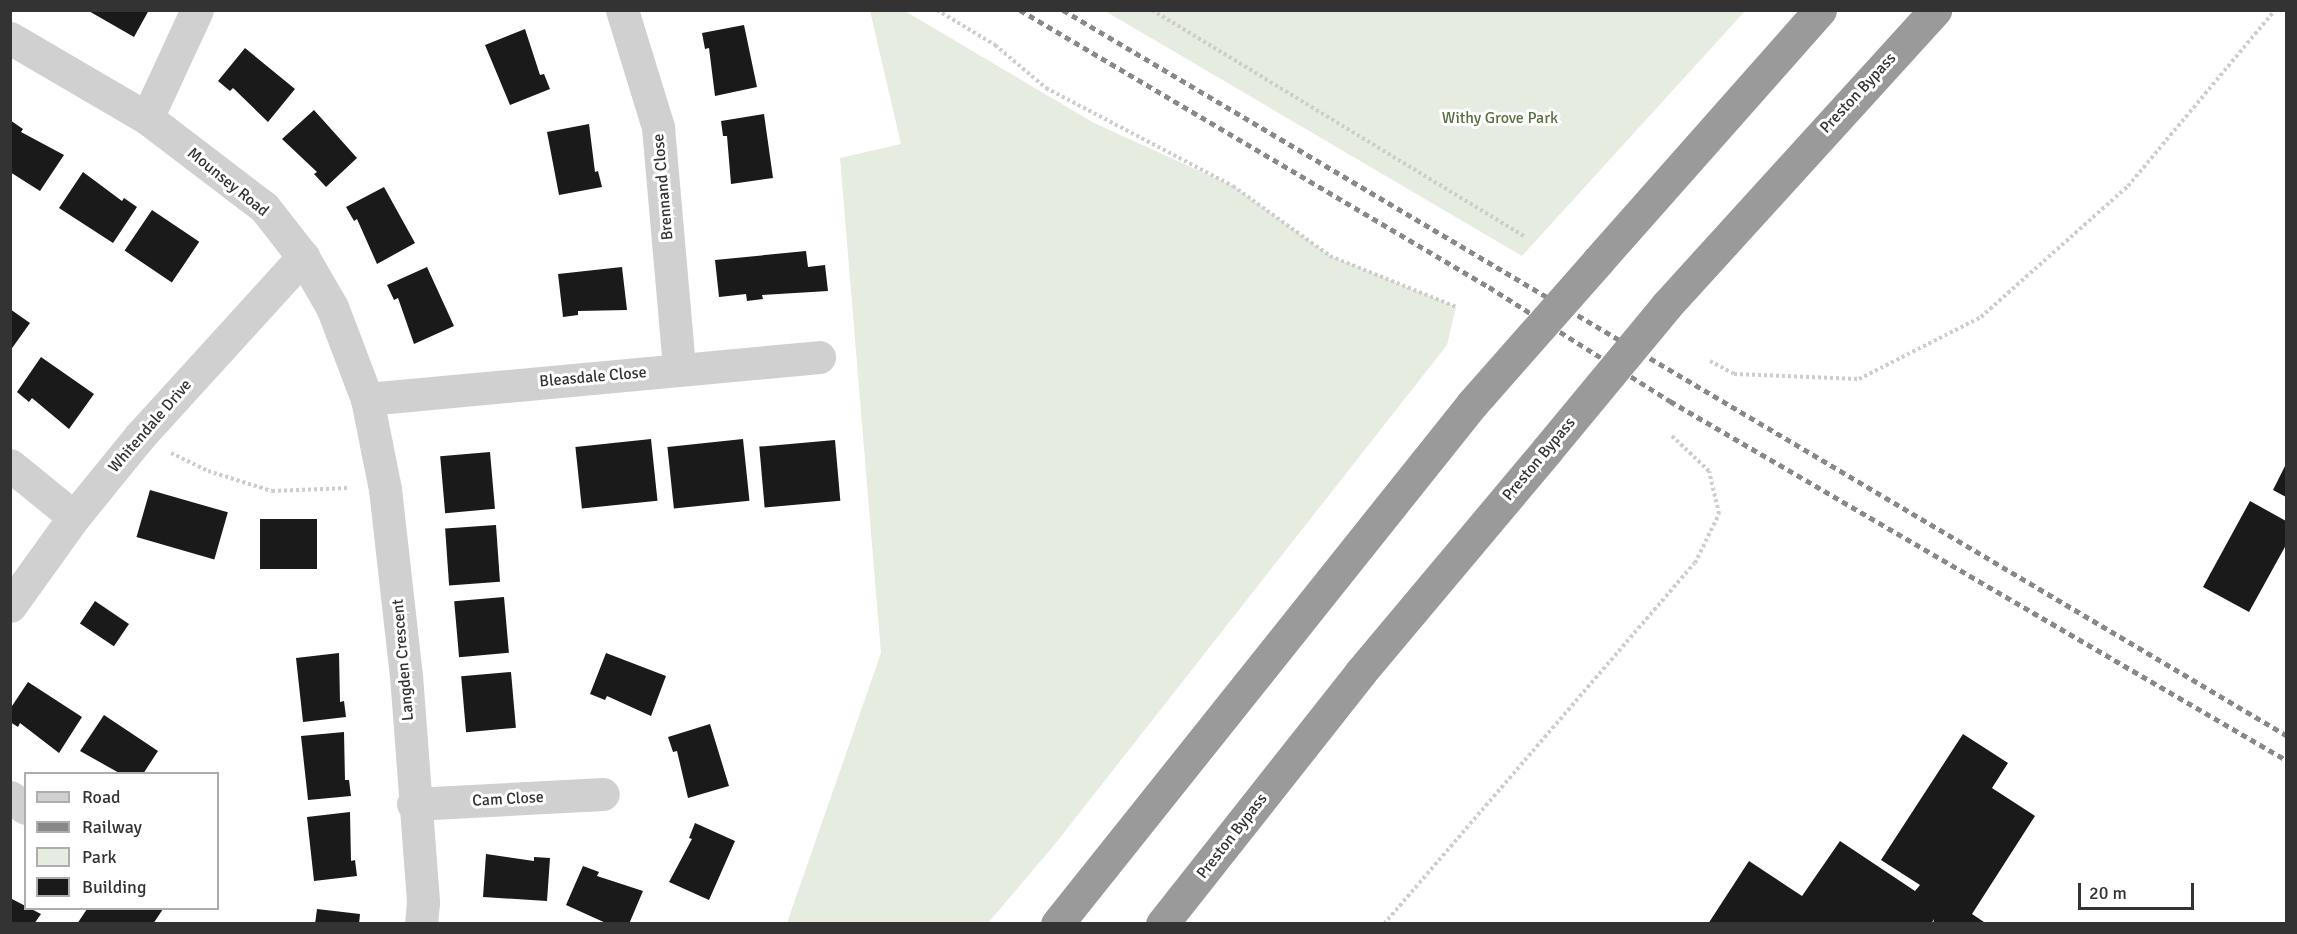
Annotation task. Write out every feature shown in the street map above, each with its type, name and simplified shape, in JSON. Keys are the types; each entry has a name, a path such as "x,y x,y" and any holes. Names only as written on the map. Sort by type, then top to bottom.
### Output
{"highway":[{"path":"1057,924 1473,404 1820,10"},
{"name":"Preston Bypass","path":"1162,924 1360,673 1666,306 1935,10"}],"street":[{"path":"147,118 197,10"},
{"name":"Brennand Close","path":"622,10 658,127 679,369"},
{"name":"Mounsey Road","path":"10,38 147,118 264,207 303,257 332,307 367,399"},
{"name":"Whitendale Drive","path":"10,606 74,517 140,437 303,257"},
{"name":"Bleasdale Close","path":"367,399 819,357"},
{"name":"Langden Crescent","path":"367,399 385,489 406,675 413,804 423,902 421,924"},
{"path":"10,465 74,517"},
{"name":"Cam Close","path":"413,804 603,794"},
{"path":"10,797 24,807"}],"path":[{"path":"937,10 996,45 1046,88 1233,186 1330,256 1456,307"},
{"path":"1152,10 1525,237"},
{"path":"1710,362 1734,374 1859,379 1981,317 2128,186 2275,10"},
{"path":"1383,924 1695,563 1719,514 1709,471 1672,436"},
{"path":"140,437 208,471 272,491 385,489"}],"green space":[{"path":"870,11 905,11 1094,123 1233,186 1330,256 1456,307 1447,345 1055,844 988,923 787,923 881,653 840,158 901,144"},
{"name":"Withy Grove Park","path":"1105,11 1745,11 1522,256"}],"building":[{"path":"87,10 149,10 134,37"},
{"path":"744,25 757,87 715,96 709,48 705,49 702,33"},
{"path":"525,29 540,75 544,74 550,89 510,105 485,45"},
{"path":"245,48 295,89 268,122 233,88 230,91 218,81"},
{"path":"314,110 357,158 326,187 314,174 317,172 282,139"},
{"path":"764,114 773,178 731,184 727,136 723,136 721,121"},
{"path":"10,120 23,129 21,132 64,155 40,191 10,172"},
{"path":"589,124 595,172 598,171 602,187 559,195 547,132"},
{"path":"83,172 122,201 124,198 137,207 113,243 59,208"},
{"path":"384,187 415,243 377,264 357,219 354,221 346,207"},
{"path":"152,210 199,242 172,282 125,251"},
{"path":"806,251 808,267 825,265 828,291 762,295 763,299 747,301 746,294 719,297 715,260"},
{"path":"427,267 454,326 414,344 398,298 394,300 387,285"},
{"path":"622,267 627,310 578,311 578,315 563,317 558,274"},
{"path":"10,309 30,323 10,351"},
{"path":"41,357 94,394 69,429 32,398 29,402 17,392"},
{"path":"651,439 657,501 582,509 575,447"},
{"path":"743,439 749,501 674,509 667,447"},
{"path":"835,440 840,501 765,507 759,447"},
{"path":"490,452 495,509 445,513 440,456"},
{"path":"2286,464 2286,497 2273,490"},
{"path":"150,490 228,512 214,559 136,537"},
{"path":"2250,501 2286,521 2286,545 2249,612 2203,587"},
{"path":"260,519 317,519 317,569 260,569"},
{"path":"496,525 500,582 449,585 445,529"},
{"path":"504,597 509,653 459,657 454,601"},
{"path":"95,601 129,624 114,646 80,623"},
{"path":"339,653 340,702 344,701 346,717 303,722 296,658"},
{"path":"606,653 666,676 651,716 607,696 605,700 590,694"},
{"path":"511,672 516,728 466,732 461,676"},
{"path":"28,682 82,717 59,753 20,723 18,727 10,722 10,709"},
{"path":"104,715 158,751 144,772 117,772 80,751"},
{"path":"710,724 729,786 688,798 677,751 673,752 668,737"},
{"path":"344,732 345,780 349,780 351,796 308,800 301,736"},
{"path":"1963,734 2008,763 1992,788 2035,816 1972,914 1987,924 1933,924 1934,919 1931,924 1708,924 1749,861 1802,896 1840,841 1915,891 1920,885 1881,860"},
{"path":"350,812 351,861 355,860 357,876 314,881 307,817"},
{"path":"695,823 735,841 709,900 669,882 692,839 689,838"},
{"path":"486,854 534,861 534,857 550,858 547,901 483,897"},
{"path":"583,866 599,872 597,876 643,891 629,924 608,924 566,905"},
{"path":"10,898 24,905 24,910 33,910 41,914 34,924 10,924"},
{"path":"317,909 360,914 359,924 315,924"},
{"path":"86,910 162,910 153,924 77,924"}],"railway":[{"path":"1020,10 1489,287 1670,401 2286,760"},
{"path":"1063,10 2286,735"}]}
